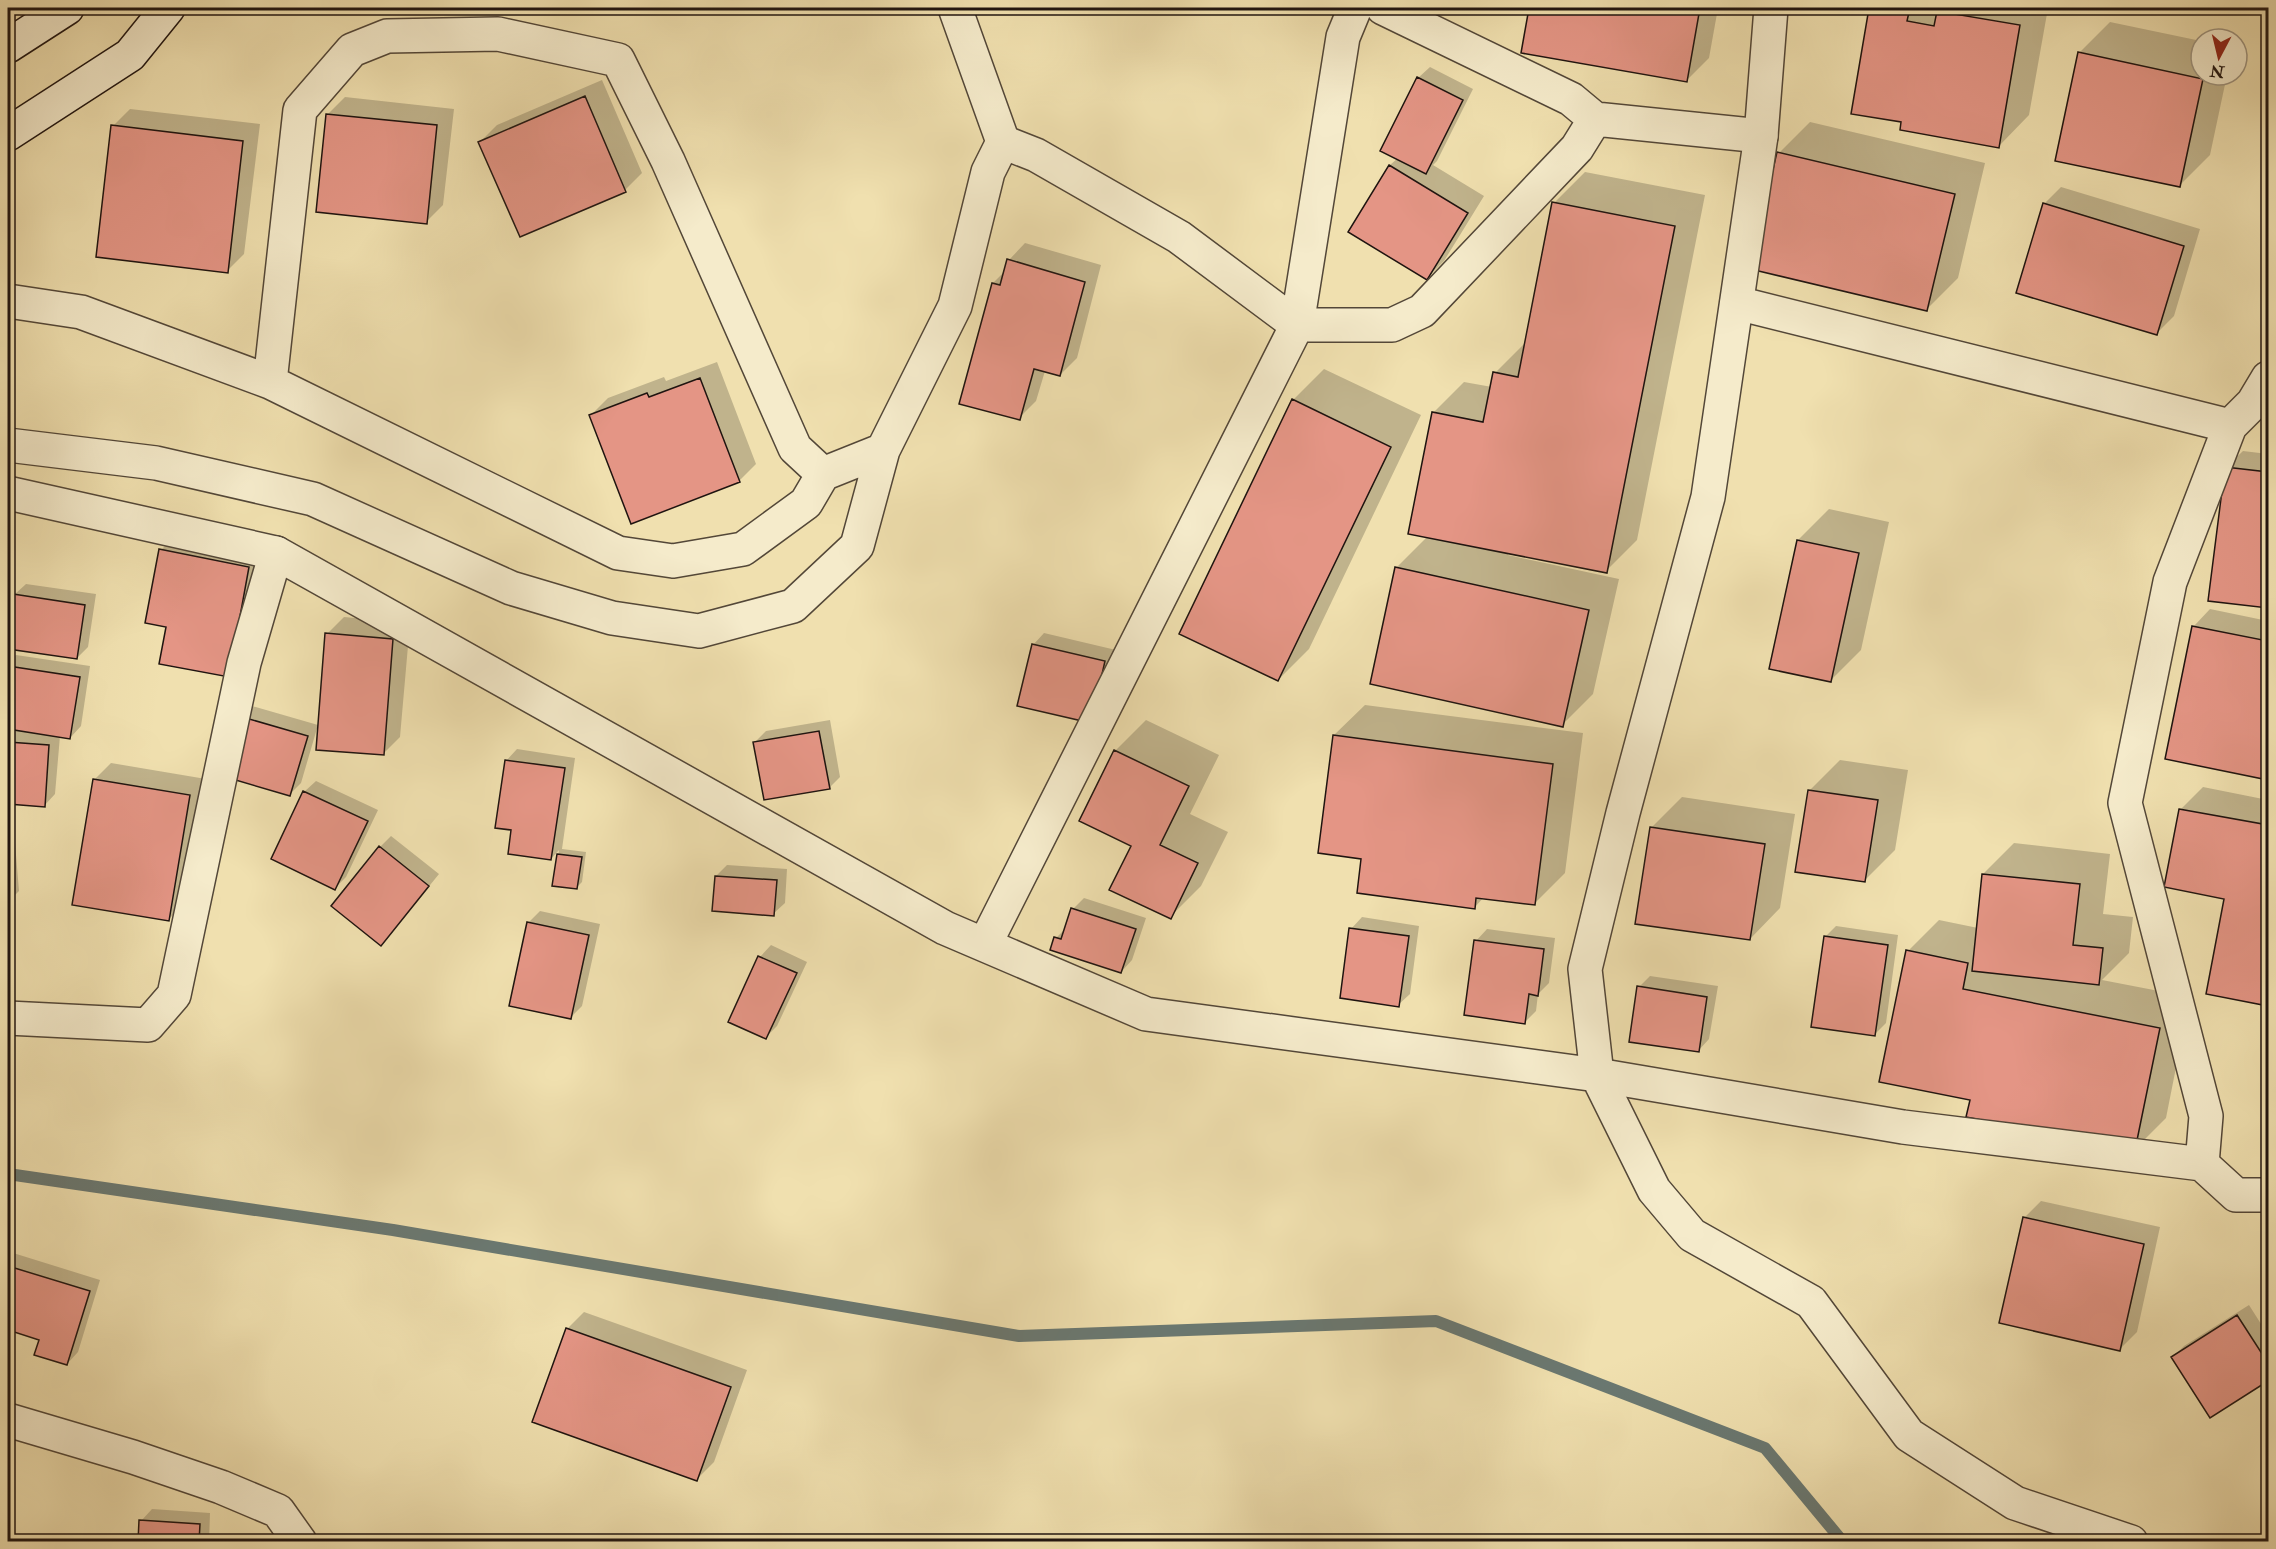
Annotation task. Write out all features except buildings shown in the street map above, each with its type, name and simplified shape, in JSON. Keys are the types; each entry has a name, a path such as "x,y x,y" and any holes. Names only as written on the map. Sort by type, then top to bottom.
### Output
{"street":[{"path":"8,46 67,8"},
{"path":"8,134 129,55 168,8"},
{"path":"8,445 156,463 313,499 511,588 612,618 699,631 793,606 857,546 883,450 955,306 988,172 1003,142 955,8"},
{"path":"985,944 1296,325 1343,37 1355,8"},
{"path":"1383,8 1571,99 1595,119 1761,136"},
{"path":"1771,8 1761,136 1708,496 1623,813 1585,969 1597,1075 1654,1190 1692,1235 1811,1302 1909,1435 2015,1503 2131,1542"},
{"path":"270,382 300,110 352,50 387,36 498,33 618,60 668,161 795,448 823,474"},
{"path":"1003,142 1036,155 1179,237 1296,325 1392,325 1422,311 1577,148 1595,119"},
{"path":"8,301 81,312 270,382 618,553 673,561 743,549 806,503 823,474 883,450"},
{"path":"1737,303 2230,426"},
{"path":"2202,1164 2206,1116 2125,802 2170,582 2230,426 2253,403 2268,378"},
{"path":"8,493 276,553 945,928 1146,1014 1597,1075 1903,1127 2202,1164 2236,1195 2268,1195"},
{"path":"8,1018 148,1025 174,995 244,663 276,553"},
{"path":"8,1420 133,1457 221,1487 278,1511 295,1535 326,1542"}],"waterway":[{"path":"8,1174 393,1230 1019,1336 1436,1321 1765,1448 1843,1542"}]}
